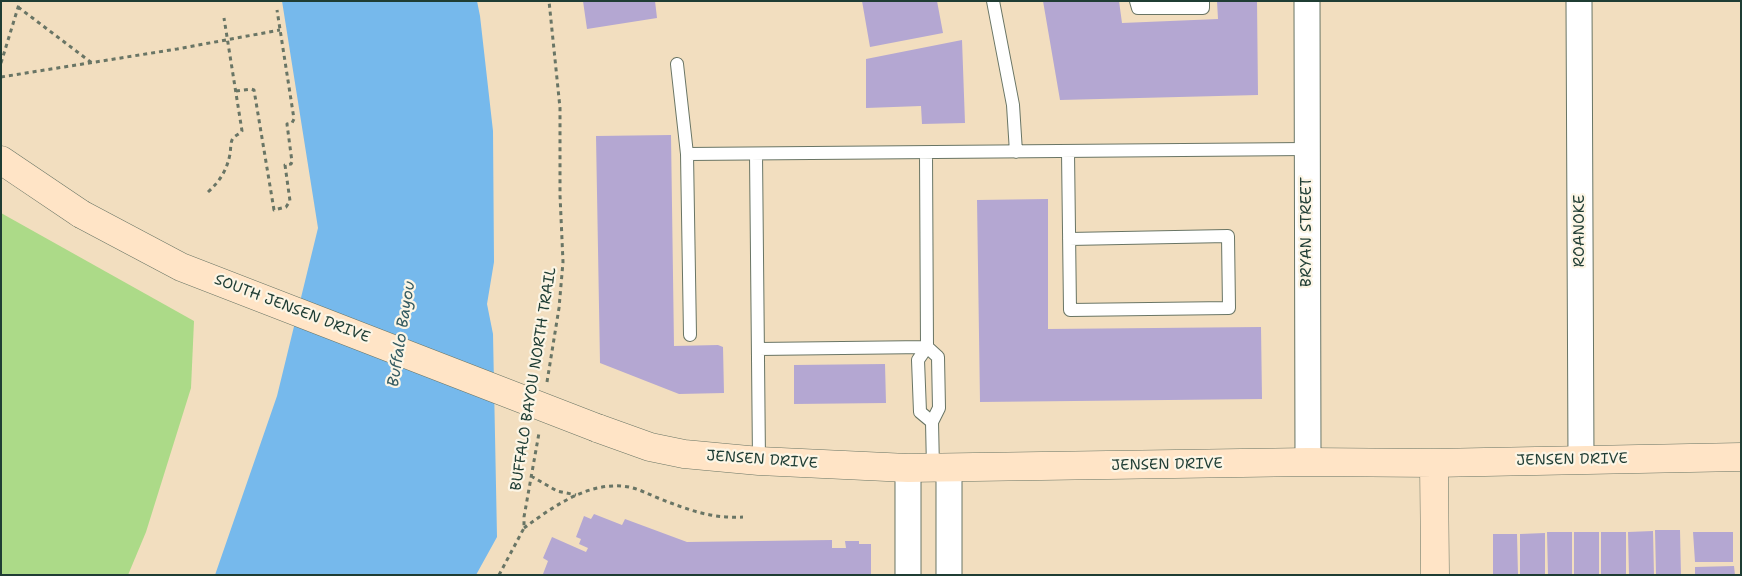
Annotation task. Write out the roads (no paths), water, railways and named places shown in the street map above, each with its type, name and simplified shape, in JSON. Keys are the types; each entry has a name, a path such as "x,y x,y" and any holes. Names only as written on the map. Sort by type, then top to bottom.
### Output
{"main road":[{"name":"SOUTH JENSEN DRIVE","path":"1,160 81,214 181,267 597,428"},
{"name":"JENSEN DRIVE","path":"597,428 650,447 684,454 759,461 930,468 1308,462 1434,463 1741,457"},
{"path":"1434,463 1435,575"}],"street":[{"name":"BRYAN STREET","path":"1306,1 1308,462"},
{"name":"ROANOKE","path":"1580,1 1581,460"},
{"path":"908,575 930,468"},
{"path":"930,468 949,575"}],"lane":[{"path":"993,1 1013,105 1016,152"},
{"path":"1136,1 1138,8 1203,8 1203,1"},
{"path":"678,64 687,154 690,336"},
{"path":"687,154 1307,149"},
{"path":"1068,152 1069,239 1070,310 1229,308 1228,236 1069,239"},
{"path":"926,153 927,347 918,360 920,412 932,422"},
{"path":"756,154 759,461"},
{"path":"758,348 927,347 938,357 939,408 932,422 930,468"}],"water":[{"name":"Buffalo Bayou","path":"282,1 477,1 493,131 494,262 487,304 493,334 497,537 476,575 215,575 277,396 318,228"}]}
